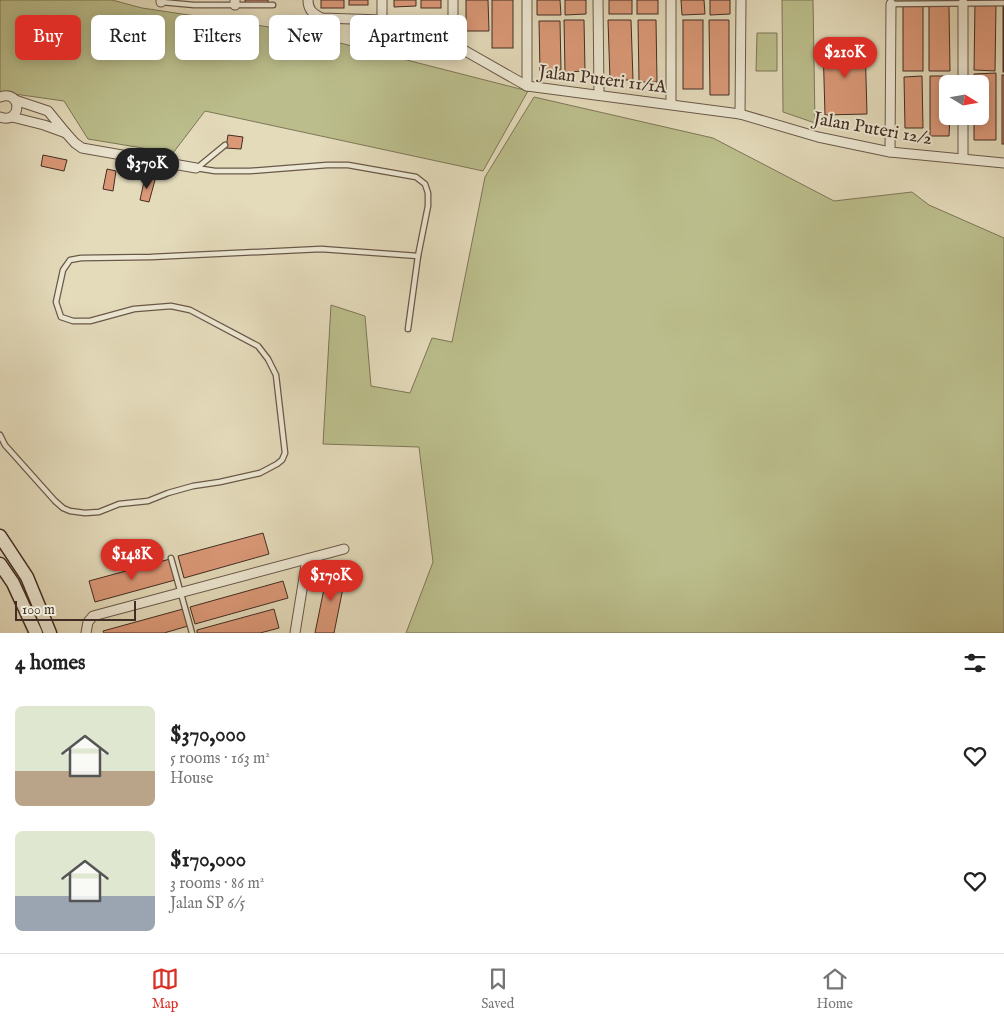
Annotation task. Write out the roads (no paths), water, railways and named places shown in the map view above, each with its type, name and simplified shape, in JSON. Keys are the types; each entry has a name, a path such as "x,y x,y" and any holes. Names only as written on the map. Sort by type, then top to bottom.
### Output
{"street":[{"name":"Jalan Puteri 11/1A","path":"308,0 308,6 314,14 322,18 350,19"},
{"path":"382,0 382,15"},
{"path":"453,0 453,15"},
{"path":"526,86 527,0"},
{"path":"598,0 599,95"},
{"path":"671,0 671,104"},
{"path":"740,114 741,0"},
{"path":"963,3 964,75"},
{"path":"890,152 891,4"},
{"name":"Jalan Puteri 11/1A","path":"467,52 526,86 740,114"},
{"path":"0,97 10,96 15,100 48,111 75,143 82,148 196,168"},
{"path":"12,117 17,107 15,100"},
{"name":"Jalan Puteri 12/2","path":"740,114 818,137 890,152 1004,163"},
{"path":"0,119 12,117 66,133"},
{"path":"963,125 963,158"},
{"path":"0,536 27,577 50,633"},
{"path":"86,633 88,622 94,616 344,549"},
{"path":"295,633 307,559"},
{"path":"0,564 12,583 36,633"}],"lane":[{"path":"161,1 235,2 273,5"},
{"path":"891,4 1004,3"},
{"path":"196,168 225,146"},
{"path":"196,168 215,171 250,171 348,165 416,177 425,184 428,193 428,206 418,256 408,329"},
{"path":"0,435 5,445 55,501 63,508 78,512 99,512 119,504 148,501 193,486 260,473 282,460 285,453 276,375 268,359 258,346 190,310 171,306 134,309 90,321 73,321 61,317 56,302 63,270 70,260 80,258 321,249 418,256"},
{"path":"171,558 192,633"}]}
